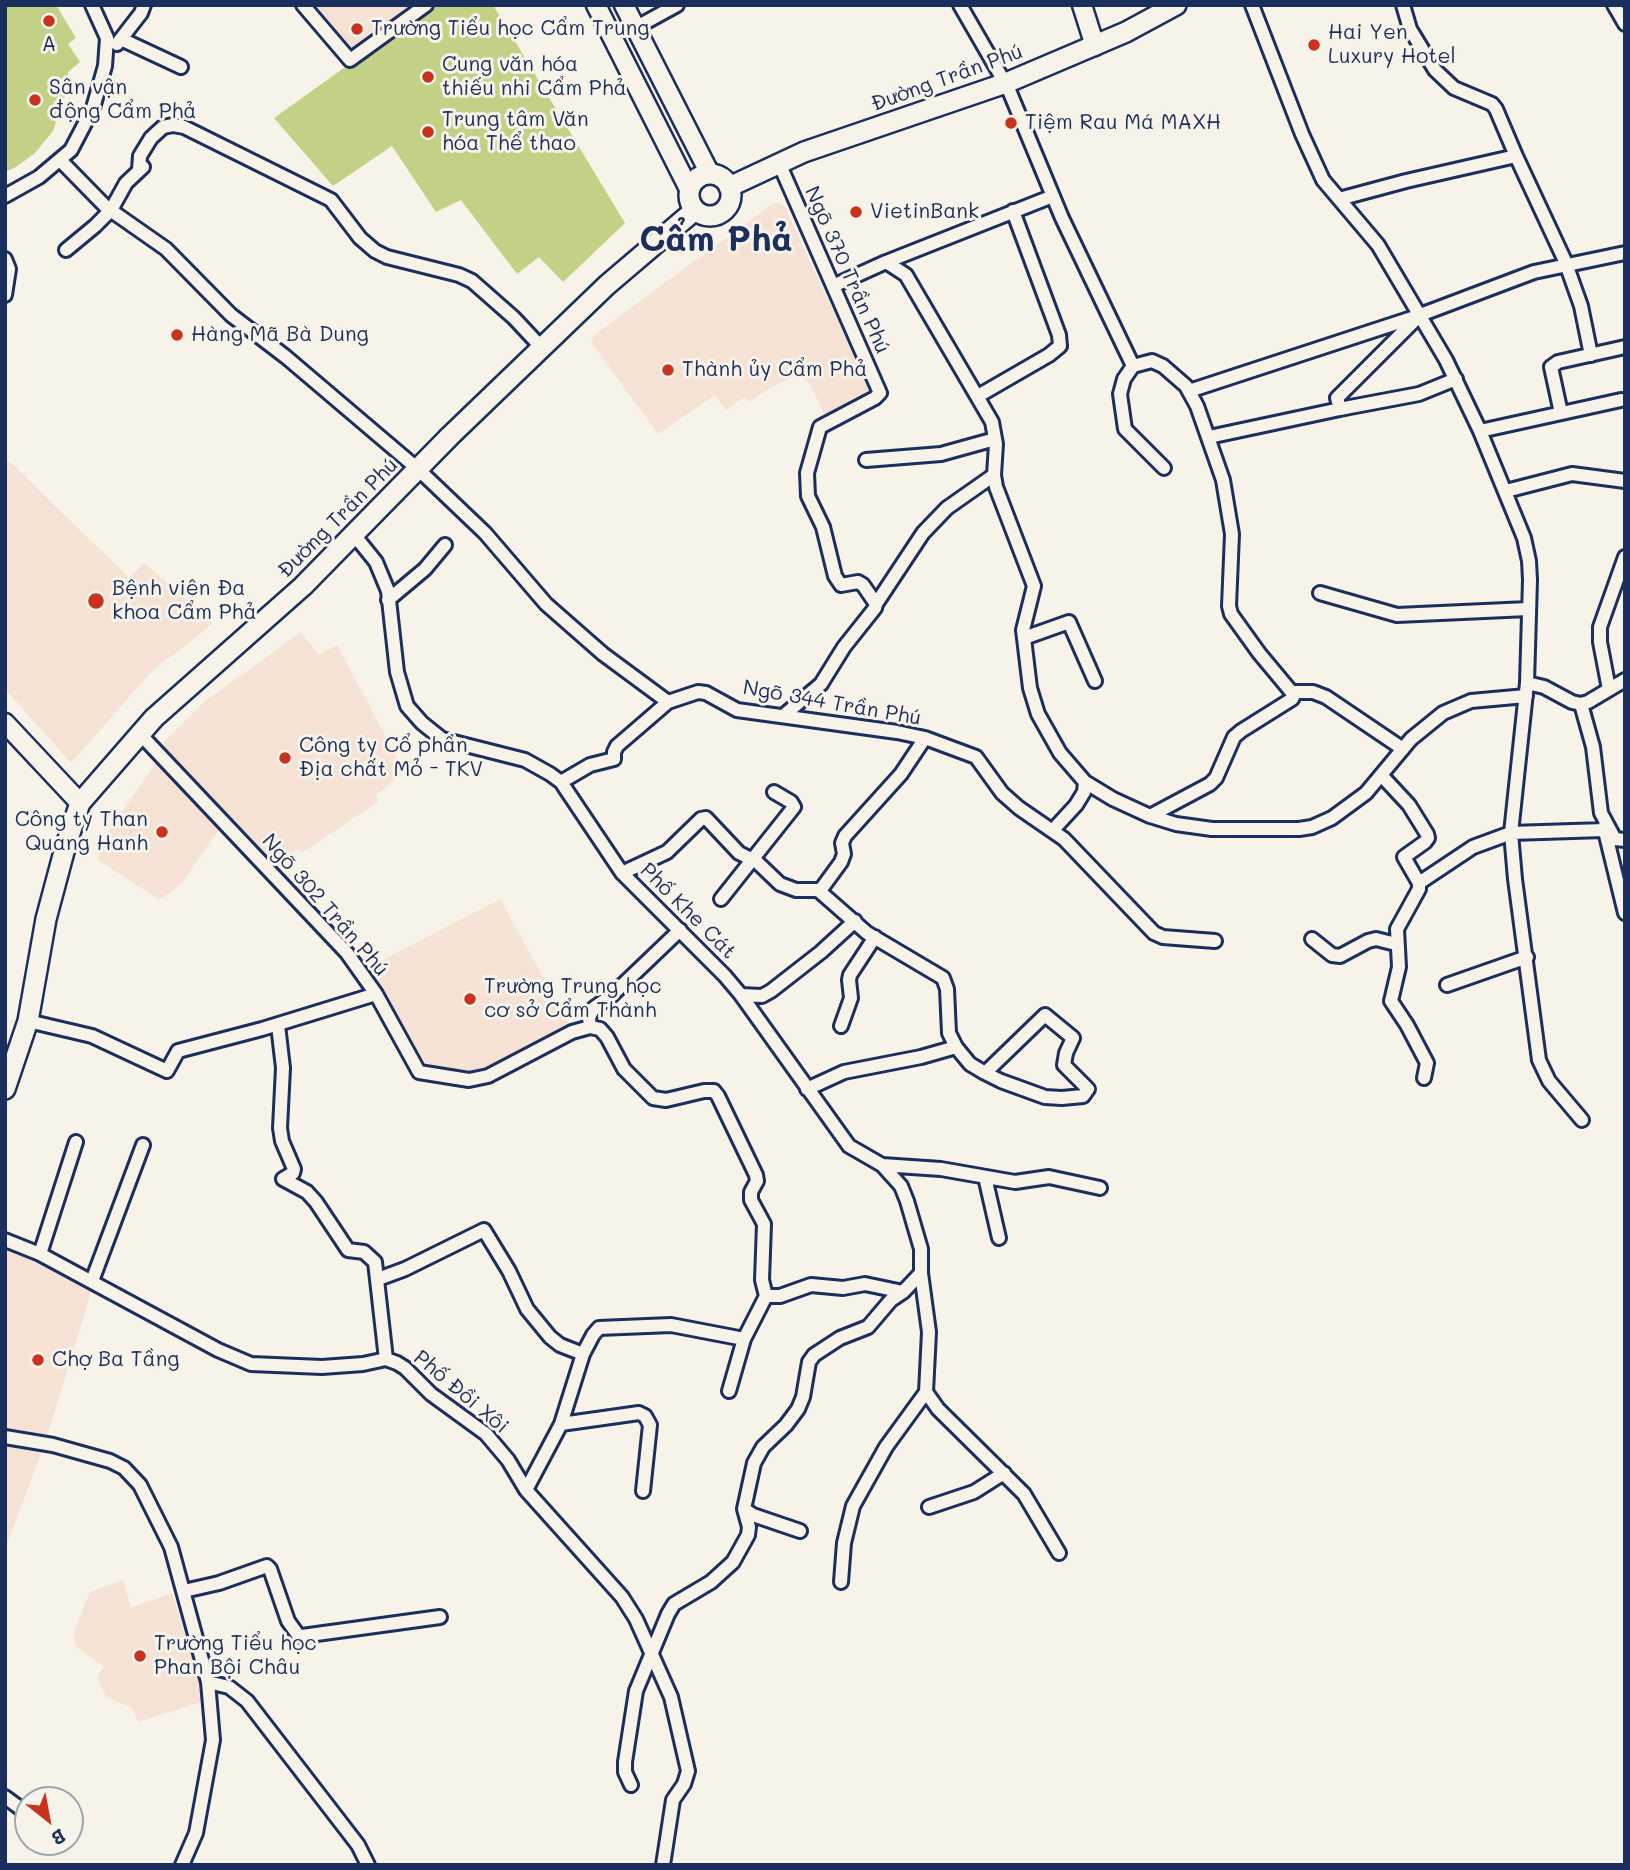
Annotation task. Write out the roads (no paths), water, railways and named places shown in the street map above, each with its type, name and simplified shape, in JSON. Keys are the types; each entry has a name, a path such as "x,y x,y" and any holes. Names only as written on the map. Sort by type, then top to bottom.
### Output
{"main road":[{"name":"Đường Trần Phú","path":"729,187 804,152 1005,83 1126,32 1176,5"},
{"path":"710,174 723,178 729,187 729,204 719,214 701,215 690,203 689,189 696,178 710,174"},
{"name":"Đường Trần Phú","path":"5,1089 28,1021 46,919 80,803 154,718 303,586 355,536 450,436 613,279 695,210"}],"street":[{"path":"5,196 39,177 71,150 93,108 107,38 92,5"},
{"path":"105,57 141,13 144,5"},
{"path":"303,5 350,60 426,5"},
{"path":"596,5 689,189"},
{"path":"624,5 710,174"},
{"path":"614,41 677,5"},
{"path":"960,5 1005,83 1053,196 1133,366"},
{"path":"1082,5 1095,46"},
{"path":"1252,5 1302,134 1324,180 1378,244 1456,379 1524,538 1529,561 1526,690 1511,833 1515,879 1539,1060 1549,1081 1582,1120"},
{"path":"1403,5 1410,29 1435,70 1454,88 1492,104 1500,115 1566,264 1581,306 1591,355"},
{"path":"1614,5 1625,24"},
{"path":"121,39 181,66"},
{"path":"66,250 111,210 126,183 143,167 139,156 151,138 163,127 184,127 331,200 360,238 375,251 387,257 459,275 472,282 505,310 542,348"},
{"path":"1339,198 1516,156"},
{"path":"60,160 111,210 166,250 231,315 286,357 419,470 485,533 545,604 603,654 668,702 617,746 614,759 590,765 561,782"},
{"name":"Ngõ 370 Trần Phú","path":"779,163 880,392 876,398 820,427 807,473 808,496 824,527 838,582 841,585 858,582 876,604"},
{"path":"832,286 1053,196"},
{"path":"978,396 1060,346 1059,335 1013,211"},
{"path":"1189,391 1420,315 1534,272 1625,253"},
{"path":"5,259 9,269 5,295"},
{"path":"887,262 906,275 992,422 996,487 1033,578 1034,586 1023,624 1030,688 1038,713 1060,753 1086,782 1113,799 1150,816 1176,824 1212,829 1312,827 1332,818 1366,793 1423,728 1443,713 1471,701 1544,687 1581,704 1625,680"},
{"path":"1340,409 1337,398 1420,315"},
{"path":"1561,413 1550,372 1551,366 1558,362 1625,347"},
{"path":"1150,816 1210,784 1216,778 1234,737 1292,699 1292,692 1231,614 1229,596 1232,534 1223,480 1189,391 1164,366 1152,361 1133,366 1124,379 1121,394 1125,429 1164,468"},
{"path":"1209,438 1419,394 1456,379"},
{"path":"1480,431 1621,400"},
{"path":"866,460 942,454 995,439"},
{"path":"1506,491 1572,474 1625,481"},
{"path":"783,716 821,684 844,647 873,614 876,604 923,533 947,508 994,475"},
{"name":"Phố Khe Cát","path":"355,536 376,562 388,590 397,672 407,706 422,723 442,738 524,760 561,782 622,873 741,995 849,1146 882,1165 914,1166 1015,1182 1049,1177 1100,1188"},
{"path":"387,600 425,569 445,545"},
{"path":"1609,688 1600,642 1600,627 1625,557"},
{"path":"1320,593 1396,615 1528,609"},
{"path":"1024,638 1069,622 1095,681"},
{"name":"Ngõ 344 Trần Phú","path":"668,702 706,692 737,710 897,732 925,738 976,757 1002,793 1019,808 1053,830 1154,933 1163,937 1215,941"},
{"path":"1292,692 1314,692 1326,696 1403,749"},
{"path":"1581,704 1593,747 1604,830 1625,913"},
{"path":"5,723 80,803"},
{"name":"Ngõ 302 Trần Phú","path":"141,735 347,953 376,993 419,1072 469,1080 488,1076 572,1032 590,1027"},
{"path":"622,873 667,852 701,819 706,818 738,853 757,862 780,884 796,890 818,890 841,862 845,836 901,774 925,738"},
{"path":"1382,776 1409,805 1428,838 1404,857 1419,883 1419,889 1397,929 1399,967 1391,1000 1427,1063 1424,1078"},
{"path":"1053,830 1076,805 1084,792 1086,782"},
{"path":"721,899 794,807 791,802 774,792"},
{"path":"1601,813 1615,838 1625,840"},
{"path":"1419,883 1472,847 1511,833 1604,830"},
{"path":"818,890 876,937 926,966 945,981 950,1033 966,1061 985,1073 1045,1097 1083,1096 1088,1089 1064,1065 1073,1038 1045,1015 985,1073"},
{"path":"741,995 762,996 771,991 779,982 821,952 855,920"},
{"path":"680,930 611,996 594,1008 589,1017 590,1027 600,1029 624,1069 653,1098 666,1100 714,1091 756,1175 757,1181 751,1192 751,1200 764,1224 762,1279 766,1296 744,1339 729,1391"},
{"path":"841,1026 851,998 850,975 876,937"},
{"path":"1312,939 1332,955 1340,956 1368,940 1376,939 1396,944"},
{"path":"1447,985 1527,957"},
{"path":"28,1021 92,1036 167,1071 178,1051 278,1025 376,993"},
{"path":"278,1025 283,1068 280,1128 282,1142 294,1169 293,1173 283,1179 307,1192 348,1250 370,1255 375,1262 386,1359"},
{"path":"807,1089 844,1072 921,1058 956,1047"},
{"path":"40,1254 76,1142"},
{"path":"92,1281 144,1145"},
{"path":"841,1582 844,1543 853,1506 886,1447 926,1392 929,1332 921,1273 921,1249 901,1186 882,1165"},
{"path":"901,1186 904,1175 914,1166"},
{"path":"985,1177 999,1238"},
{"path":"378,1279 405,1269 484,1230 527,1308 550,1337 560,1345 583,1354"},
{"name":"Phố Đồi Xôi","path":"5,1240 40,1254 218,1350 251,1364 322,1367 363,1364 386,1359 405,1367 430,1394 486,1434 508,1460 526,1490 622,1597 636,1619 671,1697 688,1771 684,1784 673,1800 663,1865"},
{"path":"631,1785 625,1772 625,1762 638,1685 643,1678 650,1654 674,1604 710,1582 733,1562 748,1535 749,1527 744,1509 754,1463 763,1447 798,1409 803,1397 809,1362 814,1355 840,1338 868,1326 891,1300 921,1273"},
{"path":"766,1296 779,1296 811,1285 843,1288 865,1284 903,1292"},
{"path":"526,1490 561,1424 583,1354 599,1328 671,1325 744,1339"},
{"path":"926,1392 938,1409 1024,1494 1059,1553"},
{"path":"561,1424 639,1413 645,1416 650,1425 643,1491"},
{"path":"5,1437 53,1446 110,1461 124,1468 141,1485 171,1547 208,1682 213,1741 196,1832 182,1865"},
{"path":"929,1507 974,1492 1004,1473"},
{"path":"744,1509 800,1531"},
{"path":"184,1591 219,1583 267,1566 288,1621 298,1635 308,1637 440,1617"},
{"path":"208,1682 229,1686 247,1701 358,1846 368,1865"}],"place":[{"name":"A","path":"49,21"},
{"name":"Trường Tiểu học Cẩm Trung","path":"357,29"},
{"name":"Hai Yen Luxury Hotel","path":"1314,45"},
{"name":"Cung văn hóa thiếu nhi Cẩm Phả","path":"428,77"},
{"name":"Sân vận động Cẩm Phả","path":"35,100"},
{"name":"Tiệm Rau Má MAXH","path":"1011,123"},
{"name":"Trung tâm Văn hóa Thể thao","path":"428,132"},
{"name":"VietinBank","path":"856,212"},
{"name":"Hàng Mã Bà Dung","path":"177,335"},
{"name":"Thành ủy Cẩm Phả","path":"668,370"},
{"name":"Bệnh viện Đa khoa Cẩm Phả","path":"96,601"},
{"name":"Công ty Cổ phần Địa chất Mỏ - TKV","path":"285,758"},
{"name":"Công ty Than Quang Hanh","path":"162,832"},
{"name":"Trường Trung học cơ sở Cẩm Thành","path":"470,999"},
{"name":"Chợ Ba Tầng","path":"38,1360"},
{"name":"Trường Tiểu học Phan Bội Châu","path":"140,1656"}],"district":[{"name":"Cẩm Phả","path":"716,240"}]}
